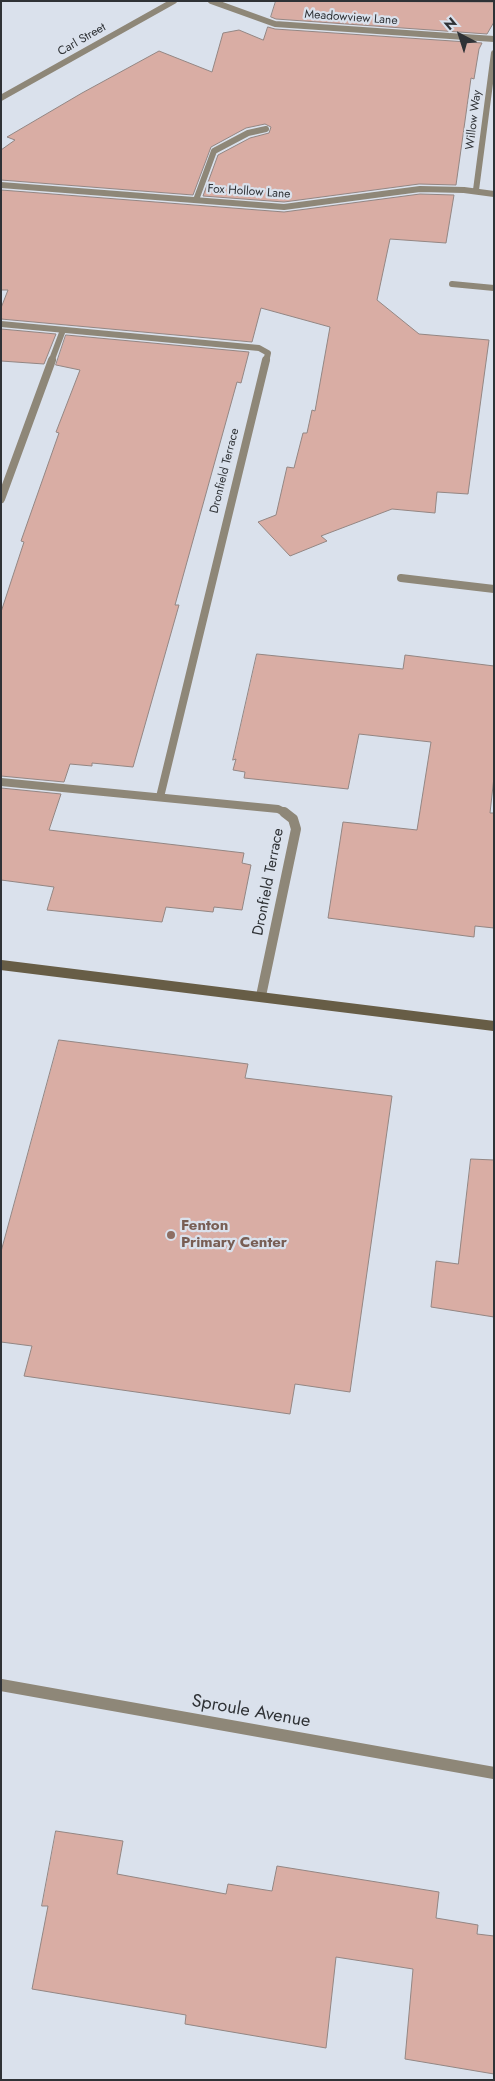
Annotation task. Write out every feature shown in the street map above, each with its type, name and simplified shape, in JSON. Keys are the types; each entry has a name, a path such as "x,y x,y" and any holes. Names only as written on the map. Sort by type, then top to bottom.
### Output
{"street":[{"name":"Carl Street","path":"1,98 174,1"},
{"name":"Meadowview Lane","path":"211,1 275,24 494,39"},
{"name":"Willow Way","path":"476,190 494,53"},
{"path":"196,200 214,151 248,133 266,129"},
{"name":"Fox Hollow Lane","path":"1,185 302,206 375,193 416,189 476,190 494,194"},
{"path":"452,284 494,288"},
{"name":"Dronfield Terrace","path":"1,324 259,348 268,353 219,546 160,797"},
{"path":"1,499 63,330"},
{"path":"401,578 494,589"},
{"name":"Dronfield Terrace","path":"1,782 278,809 290,815 295,822 296,829 261,996"},
{"path":"1,965 494,1026"},
{"name":"Sproule Avenue","path":"1,1685 494,1774"}],"building":[{"path":"276,1 494,2 494,22 487,34 276,19 271,17"},
{"path":"268,27 482,43 479,49 474,79 471,78 456,185 419,184 284,202 203,196 218,155 250,138 269,133 271,127 265,124 246,128 211,147 193,195 1,180 1,150 15,140 7,137 82,93 159,51 212,72 223,33 239,30 263,40"},
{"path":"1,190 284,212 420,194 454,195 446,243 390,239 377,300 419,334 489,340 468,494 437,492 435,513 392,509 321,536 327,541 290,556 258,522 276,515 287,467 294,468 303,433 307,433 312,410 315,411 330,327 261,308 252,342 1,319 1,308 8,290 1,290"},
{"path":"1,329 56,334 44,364 1,361"},
{"path":"66,335 249,352 241,383 237,382 175,605 179,605 133,767 92,763 92,766 70,764 64,782 1,776 1,612 24,542 21,541 59,433 56,432 80,370 56,365"},
{"path":"257,654 403,669 405,655 494,666 494,777 490,813 494,813 494,928 475,926 474,937 328,918 343,822 417,830 431,742 359,734 348,789 244,778 245,772 233,770 236,759 233,760"},
{"path":"1,788 61,794 49,830 244,853 242,863 251,865 242,910 214,907 213,912 166,907 162,922 47,910 54,887 1,880"},
{"name":"Fenton Primary Center","path":"59,1040 248,1064 245,1078 392,1096 350,1392 295,1384 290,1414 24,1376 32,1346 1,1342 1,1252"},
{"path":"471,1159 494,1160 494,1317 431,1307 436,1261 458,1264"},
{"path":"56,1831 123,1841 117,1874 226,1894 228,1884 272,1891 277,1866 439,1892 436,1918 478,1925 477,1934 494,1936 494,2074 405,2059 413,1969 336,1957 326,2048 185,2024 186,2015 32,1989 48,1906 42,1906"}],"place":[{"name":"Fenton Primary Center","path":"171,1235"}]}
